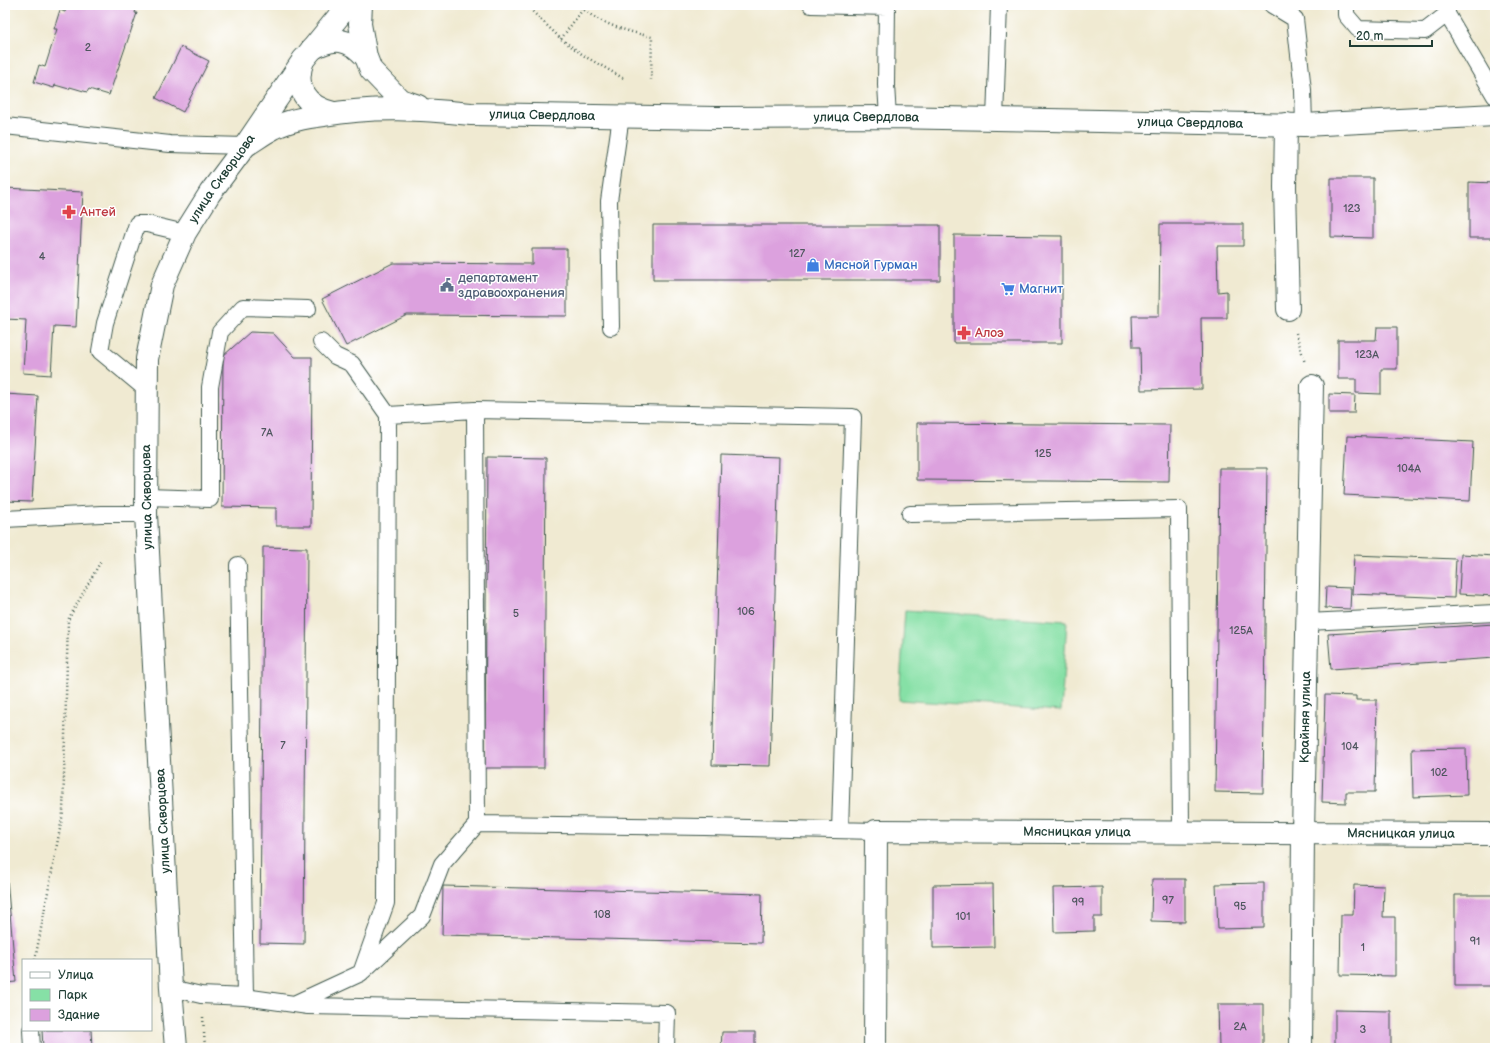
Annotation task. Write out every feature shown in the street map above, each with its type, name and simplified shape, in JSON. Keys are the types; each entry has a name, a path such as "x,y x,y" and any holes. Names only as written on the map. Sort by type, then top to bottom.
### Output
{"street":[{"name":"улица Скворцова","path":"176,1048 146,506 147,359 162,285 185,233 210,193 245,146 308,54 348,5"},
{"path":"361,5 360,24 369,64 372,83 367,96 358,106 339,112 321,110 311,104 303,94 299,82 299,70 308,54 322,43 335,40 347,42 358,48 369,64 400,100 431,110"},
{"name":"улица Свердлова","path":"245,146 274,128 303,118 339,112 380,108 431,110 471,114 716,118 888,117 1295,125 1495,115"},
{"path":"1288,309 1285,186 1295,125"},
{"name":"Крайняя улица","path":"1301,1048 1302,834 1312,386"},
{"path":"875,1048 876,831"},
{"name":"Мясницкая улица","path":"876,831 1495,834"}],"lane":[{"path":"811,5 887,6 886,85 888,117"},
{"path":"995,119 999,5"},
{"path":"1272,5 1295,19 1303,90 1295,125"},
{"path":"1346,5 1346,14 1358,29 1425,31 1447,9 1495,96"},
{"path":"611,327 609,201 621,116"},
{"path":"5,126 170,144 245,146"},
{"path":"147,390 100,351 104,323 137,224 147,224 185,233"},
{"path":"5,519 101,514 146,506 210,498 210,387 220,332 242,307 308,309"},
{"path":"321,342 334,356 352,364 388,415 386,903 361,973"},
{"path":"388,415 475,410 853,417 840,830"},
{"path":"294,1004 361,973 422,916 442,864 477,824 475,410"},
{"path":"910,514 1179,509 1181,833"},
{"path":"238,565 245,997"},
{"path":"1307,622 1495,613"},
{"path":"477,824 876,831"},
{"path":"172,988 200,995 245,997 308,1006 666,1013 666,1048"},
{"path":"31,1031 32,1048"}],"path":[{"path":"528,5 531,10 561,39 586,57 623,78"},
{"path":"578,5 583,10 604,22 628,32 652,37 651,80"},
{"path":"561,39 583,10"},
{"path":"1288,309 1312,386"},
{"path":"35,959 63,813 68,620 101,561"},
{"path":"200,995 205,1048"}],"green space":[{"path":"905,610 1067,621 1061,711 899,700"}],"building":[{"path":"67,5 137,5 135,13 137,13 109,95 89,89 87,92 70,87 69,89 55,85 54,88 34,82 39,65 45,67 57,29 54,29 60,10 65,12"},
{"path":"181,47 209,61 183,112 156,98"},
{"path":"1331,178 1373,178 1373,238 1331,237"},
{"path":"1469,182 1495,183 1495,238 1469,238"},
{"path":"5,188 83,192 76,327 54,326 51,375 23,373 26,320 5,319"},
{"path":"1160,224 1243,224 1243,246 1217,246 1218,292 1227,291 1227,318 1201,318 1202,389 1141,390 1140,347 1133,347 1132,316 1159,316"},
{"path":"653,225 940,225 940,280 653,280"},
{"name":"Магнит","path":"954,235 1062,236 1062,343 954,343"},
{"path":"532,249 567,249 567,316 407,315 346,346 322,299 393,263 532,264"},
{"path":"1377,327 1397,327 1397,369 1381,369 1381,394 1356,393 1356,379 1338,379 1338,340 1376,340"},
{"path":"250,332 273,333 295,357 312,357 311,526 276,526 276,508 222,507 223,356"},
{"path":"5,394 38,396 32,502 5,501"},
{"path":"1329,394 1355,395 1354,413 1329,413"},
{"path":"917,423 1170,425 1169,482 917,480"},
{"path":"1347,436 1473,442 1470,501 1344,495"},
{"path":"721,455 779,457 770,766 712,765"},
{"path":"487,457 546,458 544,768 485,768"},
{"path":"1219,468 1267,468 1263,793 1215,792"},
{"path":"263,547 307,548 304,944 260,943"},
{"path":"1461,554 1495,556 1495,596 1459,594"},
{"path":"1354,555 1456,559 1454,598 1352,594"},
{"path":"1326,587 1351,588 1350,609 1325,608"},
{"path":"1495,624 1495,658 1331,669 1328,634"},
{"path":"1325,695 1356,696 1356,700 1377,700 1375,792 1346,792 1346,803 1322,802"},
{"path":"1466,748 1467,795 1413,797 1412,749"},
{"path":"6,867 16,982 5,983 5,868"},
{"path":"1152,879 1185,879 1185,922 1151,921"},
{"path":"1264,883 1264,928 1218,929 1216,884"},
{"path":"993,884 994,947 933,948 933,885"},
{"path":"1354,885 1384,886 1383,917 1395,917 1395,976 1340,975 1341,915 1353,915"},
{"path":"443,886 762,894 761,943 442,935"},
{"path":"1102,887 1102,917 1094,917 1094,931 1054,932 1053,888"},
{"path":"1455,895 1495,895 1495,986 1455,986"},
{"path":"1218,1004 1263,1004 1263,1048 1219,1048"},
{"path":"1335,1010 1391,1011 1391,1048 1335,1047"},
{"path":"42,1031 91,1031 92,1048 43,1048"},
{"path":"722,1032 755,1032 755,1048 721,1048"}],"place":[{"name":"Антей","path":"69,212"},
{"name":"Мясной Гурман","path":"813,265"},
{"name":"департамент здравоохранения","path":"447,285"},
{"name":"Магнит","path":"1008,289"},
{"name":"Алоэ","path":"964,333"}]}
